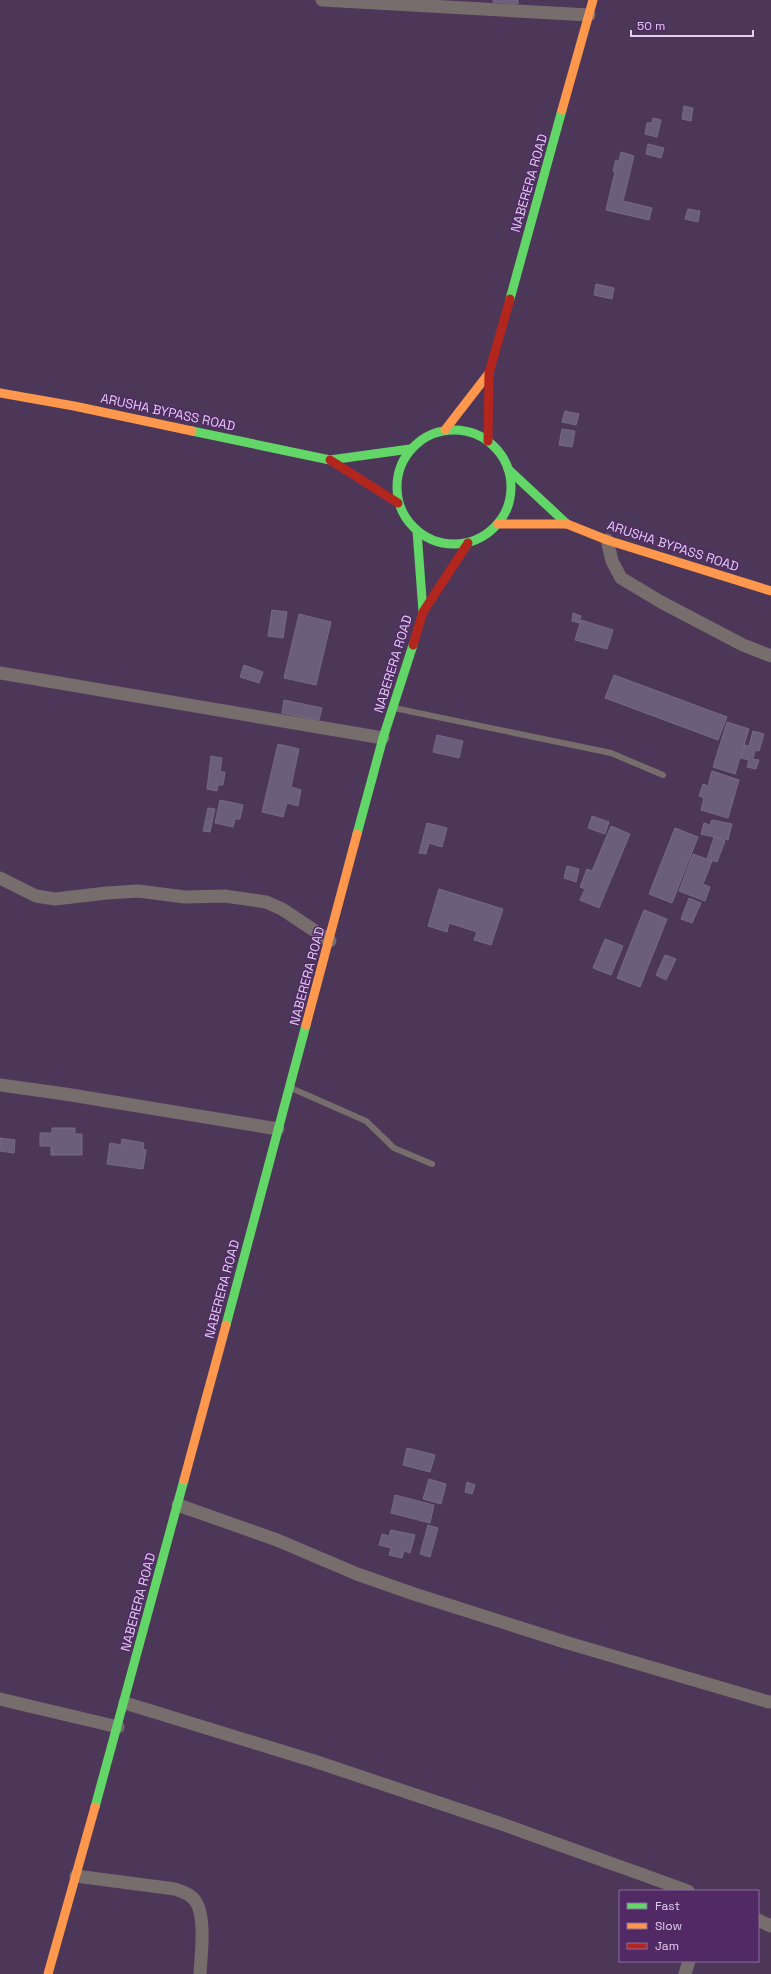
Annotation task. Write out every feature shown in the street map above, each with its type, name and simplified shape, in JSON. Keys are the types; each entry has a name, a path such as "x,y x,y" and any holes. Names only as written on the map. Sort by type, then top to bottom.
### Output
{"street":[{"path":"322,0 589,15"},
{"name":"NABERERA ROAD","path":"488,441 489,373 593,0"},
{"name":"NABERERA ROAD","path":"445,430 489,373"},
{"name":"ARUSHA BYPASS ROAD","path":"0,393 74,406 330,460 410,449"},
{"name":"ARUSHA BYPASS ROAD","path":"445,430 460,430 475,433 488,441 500,453 508,468 512,488 508,507 498,524 484,536 468,542 450,544 433,540 417,531 406,518 398,503 396,484 400,465 410,449 426,436 445,430"},
{"name":"ARUSHA BYPASS ROAD","path":"330,460 398,503"},
{"name":"ARUSHA BYPASS ROAD","path":"508,468 567,524 607,540 771,591"},
{"name":"ARUSHA BYPASS ROAD","path":"498,524 567,524"},
{"name":"NABERERA ROAD","path":"417,531 423,612"},
{"path":"607,540 612,561 621,578 661,602 736,642 771,656"},
{"name":"NABERERA ROAD","path":"48,1974 125,1703 278,1129 330,941 383,738 423,612 468,542"},
{"path":"0,673 383,738"},
{"path":"0,878 36,896 55,899 107,892 138,892 185,897 225,896 266,902 282,909 330,941"},
{"path":"0,1085 65,1094 278,1129"},
{"path":"178,1505 277,1540 357,1574 414,1594 568,1643 769,1702"},
{"path":"0,1698 118,1727"},
{"path":"125,1703 314,1761 499,1823 685,1890"},
{"path":"76,1876 186,1893 196,1901 199,1908 201,1923 200,1974"},
{"path":"759,1920 771,1926"},
{"path":"685,1974 689,1962"}],"lane":[{"path":"393,708 611,753 663,775"},
{"path":"290,1087 366,1121 394,1148 432,1164"}],"building":[{"path":"493,0 518,0 518,4 493,2"},
{"path":"684,106 693,108 691,121 682,119"},
{"path":"653,118 661,120 657,137 645,134 647,123 652,123"},
{"path":"648,144 664,148 661,158 646,154"},
{"path":"621,152 634,156 623,201 652,208 649,220 606,210 615,172 613,171 616,160 619,161"},
{"path":"688,209 700,211 698,222 685,219"},
{"path":"596,284 614,288 612,299 594,295"},
{"path":"565,411 579,414 576,425 562,422"},
{"path":"562,429 575,431 572,447 559,445"},
{"path":"272,610 287,612 283,638 268,636"},
{"path":"573,613 581,616 579,623 572,621"},
{"path":"299,614 331,622 316,685 284,678"},
{"path":"581,620 613,630 607,649 575,640"},
{"path":"244,665 263,672 259,683 240,677"},
{"path":"614,675 727,717 718,740 605,698"},
{"path":"284,700 322,708 319,720 282,713"},
{"path":"727,722 749,729 735,774 713,767"},
{"path":"753,731 764,734 759,751 755,750 753,759 759,760 756,769 747,767 749,760 741,758 745,745 749,746"},
{"path":"437,735 463,741 459,758 433,752"},
{"path":"278,744 299,749 291,787 301,790 298,806 287,803 283,817 262,812"},
{"path":"211,756 222,758 220,772 225,772 223,785 218,785 217,791 207,789"},
{"path":"712,771 739,780 728,818 701,810 704,798 699,796 703,784 708,786"},
{"path":"220,800 243,805 240,819 235,819 233,827 215,823"},
{"path":"208,808 215,809 210,832 203,831"},
{"path":"592,816 609,822 605,834 588,828"},
{"path":"712,820 732,824 728,840 701,834 704,823 710,825"},
{"path":"427,823 447,828 442,847 429,843 426,854 419,853"},
{"path":"611,826 630,834 599,908 580,900 585,889 580,887 587,869 592,871"},
{"path":"675,828 698,837 672,903 649,894"},
{"path":"714,837 725,841 717,862 707,859"},
{"path":"693,854 712,861 703,884 710,887 705,901 679,891"},
{"path":"567,866 579,869 576,882 564,878"},
{"path":"439,889 503,909 491,945 474,940 477,932 449,923 447,932 428,926"},
{"path":"689,898 701,903 692,923 681,919"},
{"path":"644,910 667,919 640,987 617,978"},
{"path":"605,939 623,946 611,975 593,968"},
{"path":"665,955 676,959 666,980 656,975"},
{"path":"52,1128 75,1128 75,1134 82,1134 82,1155 51,1155 51,1146 40,1146 40,1133 52,1133"},
{"path":"0,1138 15,1140 14,1153 0,1151"},
{"path":"122,1139 144,1143 143,1149 146,1150 143,1169 107,1164 110,1143 121,1145"},
{"path":"407,1448 435,1455 430,1472 403,1465"},
{"path":"429,1479 446,1484 441,1504 423,1499"},
{"path":"467,1482 475,1485 472,1494 465,1492"},
{"path":"395,1495 434,1505 430,1523 391,1513"},
{"path":"428,1525 438,1528 430,1557 420,1554"},
{"path":"391,1530 415,1535 410,1553 404,1551 402,1558 389,1555 391,1548 379,1545 382,1534 389,1536"}],"traffic: fast":[{"path":"510,299 562,110"},
{"path":"454,430 476,434 494,447 507,465 511,487 507,509 494,527 476,540 454,544 432,540 414,527 401,509 397,487 401,465 414,447 432,434 454,430"},
{"path":"192,431 330,460 410,449"},
{"path":"508,469 567,524"},
{"path":"417,531 423,612"},
{"path":"357,834 383,738 413,645"},
{"path":"226,1325 306,1025"},
{"path":"95,1807 184,1480"}],"traffic: slow":[{"path":"562,110 593,0"},
{"path":"445,430 489,373"},
{"path":"0,393 74,406 192,431"},
{"path":"498,524 567,524 607,540 771,591"},
{"path":"306,1025 357,834"},
{"path":"184,1480 226,1325"},
{"path":"48,1974 95,1807"}],"traffic: jam":[{"path":"488,441 489,373 510,299"},
{"path":"330,460 398,503"},
{"path":"413,645 423,612 468,543"}]}
